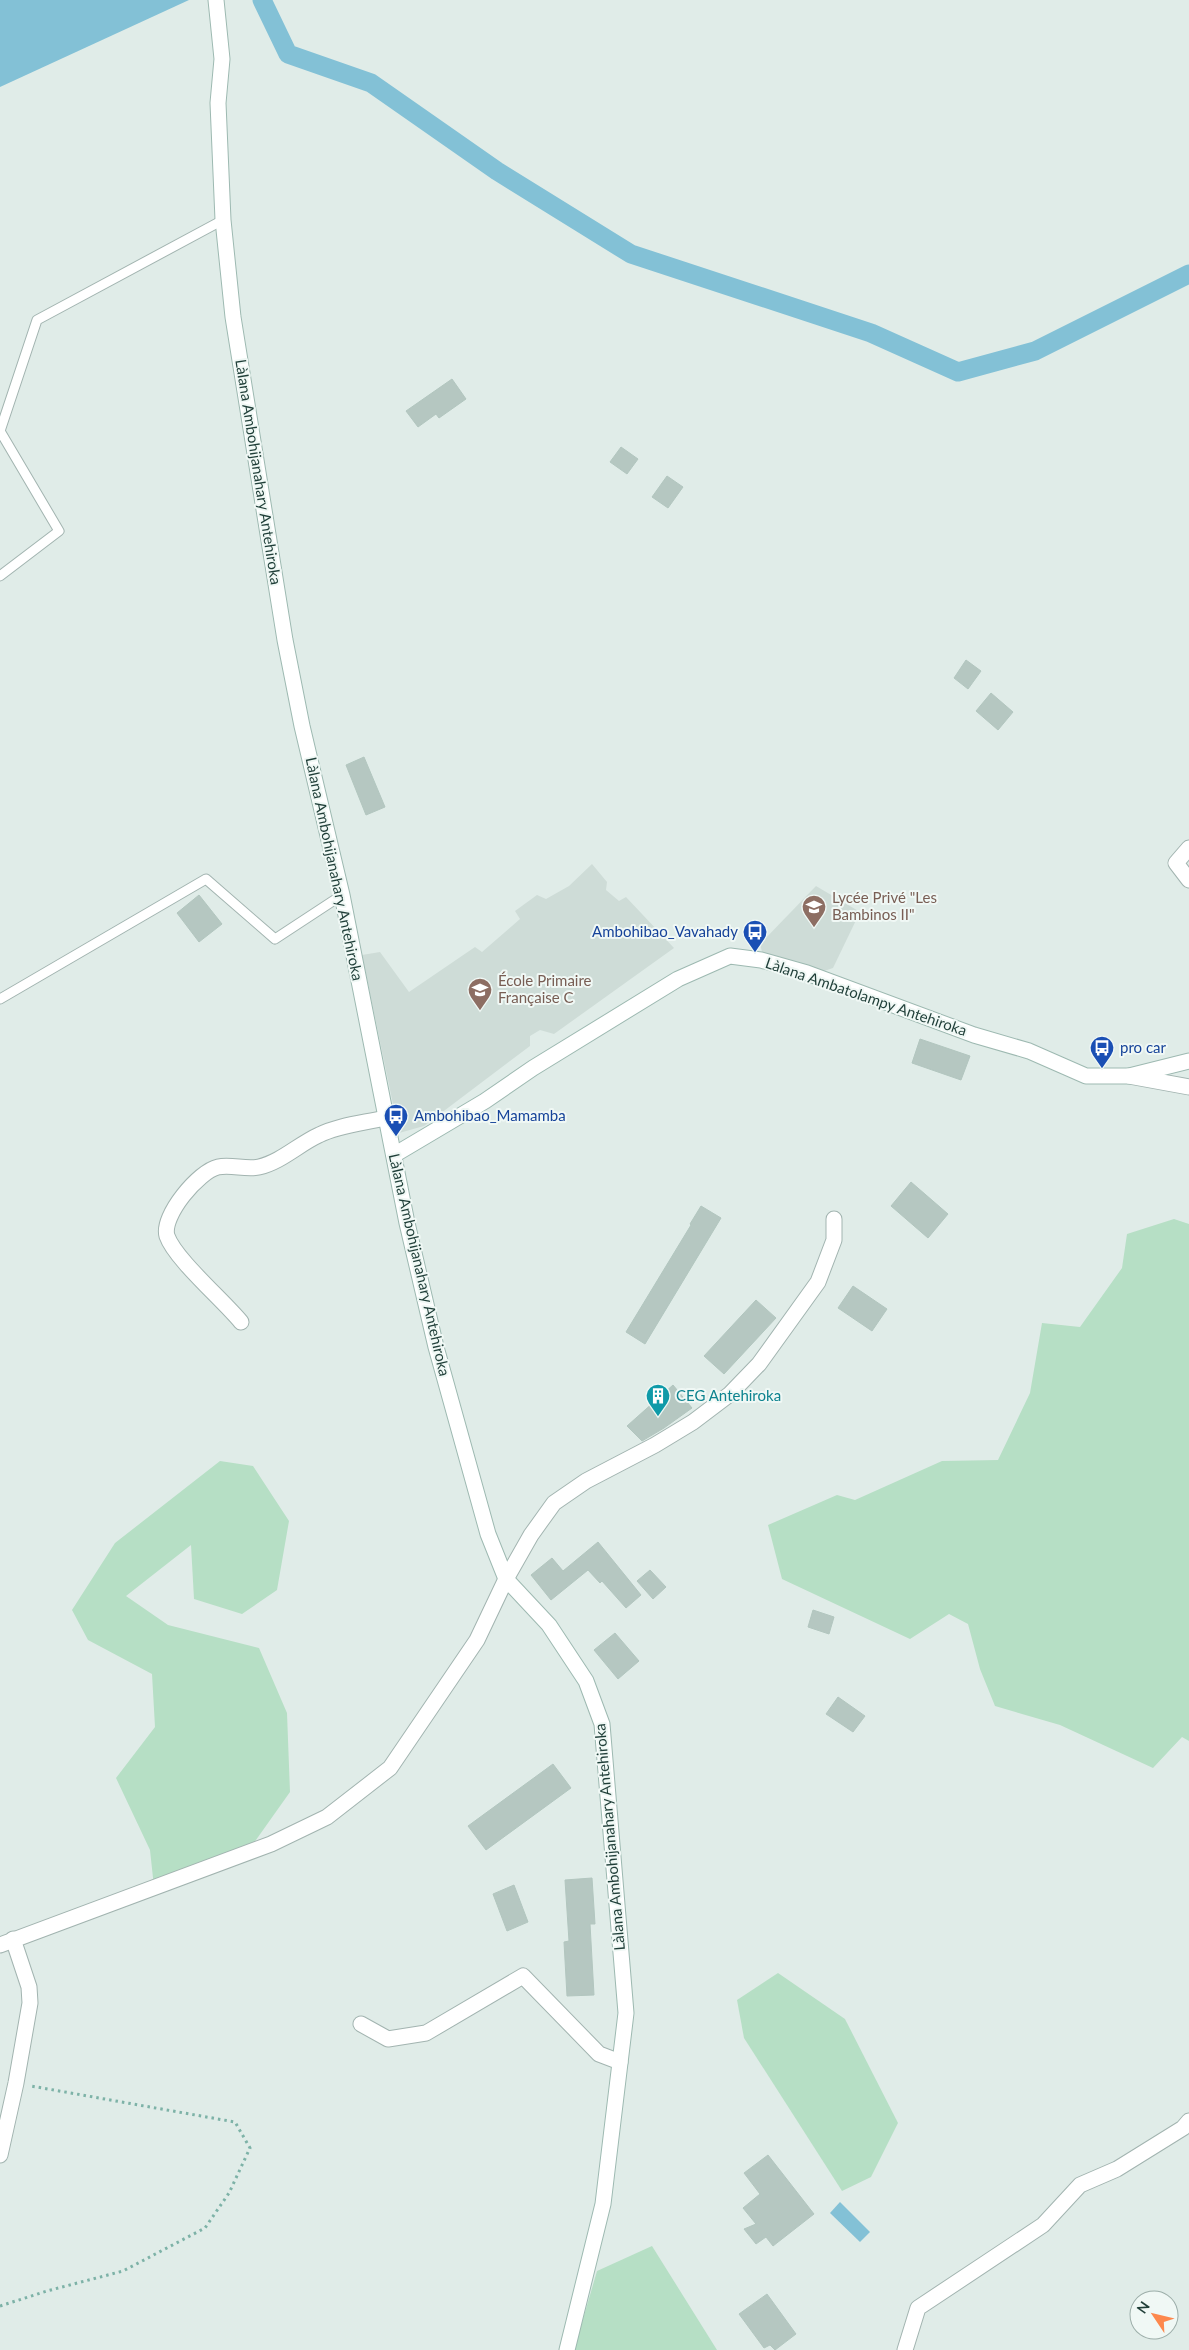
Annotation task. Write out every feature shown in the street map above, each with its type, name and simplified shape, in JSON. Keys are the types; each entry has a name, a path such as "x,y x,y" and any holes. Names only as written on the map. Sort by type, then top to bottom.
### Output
{"street":[{"name":"Làlana Ambohijanahary Antehiroka","path":"216,0 222,59 218,103 224,220 233,317 285,640 302,726 342,895 407,1223 436,1348 488,1534 506,1579 555,1633 586,1681 602,1724 626,2013 603,2204 567,2350"},
{"path":"1189,848 1176,863 1189,880"},
{"name":"Làlana Ambatolampy Antehiroka","path":"394,1154 485,1101 534,1068 678,979 730,956 761,960 807,973 974,1035 1029,1051 1086,1076 1129,1076 1189,1061"},
{"path":"1129,1076 1189,1087"},
{"path":"241,1322 175,1251 166,1234 167,1220 182,1198 203,1173 216,1167 231,1165 258,1167 319,1134 385,1118"},
{"path":"0,2155 16,2083 30,2003 29,1987 7,1942 271,1844 327,1817 390,1768 477,1640 506,1579 531,1535 554,1503 586,1481 655,1445 693,1422 730,1394 759,1364 818,1282 834,1240 834,1219"},
{"path":"361,2024 388,2039 426,2032 524,1976 599,2054 620,2062"},
{"path":"905,2350 918,2308 1043,2224 1080,2185 1117,2169 1183,2128 1189,2121"}],"lane":[{"path":"0,576 59,531 0,431 37,320 224,220"},
{"path":"0,999 206,879 275,939 342,895"}],"path":[{"path":"0,2306 46,2291 123,2271 205,2228 229,2193 250,2148 235,2122 16,2083"}],"shaded area":[{"name":"École Primaire Française C","path":"592,864 607,882 606,890 619,901 626,897 674,948 554,1034 540,1030 530,1036 530,1046 424,1126 399,1133 362,955 380,952 409,992 475,947 482,952 520,919 515,911 537,895 546,899 569,886"},
{"name":"Lycée Privé \"Les Bambinos II\"","path":"816,886 860,912 833,968 824,971 762,952 760,944"}],"green space":[{"path":"1174,1219 1189,1224 1189,1741 1182,1737 1153,1768 1060,1725 995,1706 980,1669 968,1624 949,1614 910,1639 782,1579 768,1525 837,1495 855,1500 942,1461 998,1460 1030,1393 1042,1323 1080,1327 1122,1268 1127,1234"},
{"path":"220,1461 253,1466 289,1521 277,1590 242,1614 194,1599 191,1545 126,1596 168,1625 259,1648 287,1713 290,1792 246,1854 154,1887 150,1850 116,1778 155,1727 152,1674 88,1640 72,1610 115,1543"},
{"path":"778,1973 845,2019 898,2123 871,2177 842,2191 744,2038 737,2000"},
{"path":"652,2246 717,2350 574,2350 597,2271"}],"water":[{"path":"0,0 189,0 0,87"},
{"path":"840,2202 870,2232 860,2242 830,2213"}],"building":[{"path":"452,379 466,399 439,418 436,414 418,427 406,411"},
{"path":"621,447 638,459 627,474 610,462"},
{"path":"667,476 683,487 668,508 652,497"},
{"path":"966,660 981,671 968,689 954,678"},
{"path":"991,693 1013,712 998,730 976,711"},
{"path":"364,757 385,807 366,815 346,765"},
{"path":"199,895 222,924 199,942 177,913"},
{"path":"920,1039 970,1056 961,1080 912,1063"},
{"path":"911,1182 948,1214 928,1238 891,1206"},
{"path":"701,1206 721,1218 645,1344 626,1332"},
{"path":"853,1286 887,1309 872,1331 838,1308"},
{"path":"756,1300 776,1318 724,1374 704,1356"},
{"name":"CEG Antehiroka","path":"673,1385 692,1408 642,1441 627,1426"},
{"path":"598,1542 641,1595 626,1608 602,1581 600,1583 588,1570 551,1600 531,1575 552,1558 563,1571"},
{"path":"650,1570 666,1587 653,1599 637,1581"},
{"path":"813,1610 834,1617 829,1634 808,1627"},
{"path":"615,1633 639,1661 618,1679 594,1650"},
{"path":"838,1697 865,1716 853,1732 826,1714"},
{"path":"553,1764 571,1788 486,1850 468,1826"},
{"path":"592,1878 595,1924 590,1924 594,1995 567,1996 564,1942 569,1941 565,1880"},
{"path":"514,1885 528,1922 507,1931 493,1894"},
{"path":"768,2155 814,2214 773,2246 766,2237 756,2244 744,2229 756,2224 743,2208 760,2194 744,2173"},
{"path":"767,2294 796,2334 775,2350 770,2345 764,2348 739,2314"}],"waterway":[{"path":"262,0 288,54 371,83 497,171 631,254 871,333 958,372 1035,351 1189,274"}],"place":[{"name":"Lycée Privé \"Les Bambinos II\"","path":"814,928"},
{"name":"Ambohibao_Vavahady","path":"755,953"},
{"name":"École Primaire Française C","path":"480,1011"},
{"name":"pro car","path":"1102,1069"},
{"name":"Ambohibao_Mamamba","path":"396,1137"},
{"name":"CEG Antehiroka","path":"658,1417"}]}
